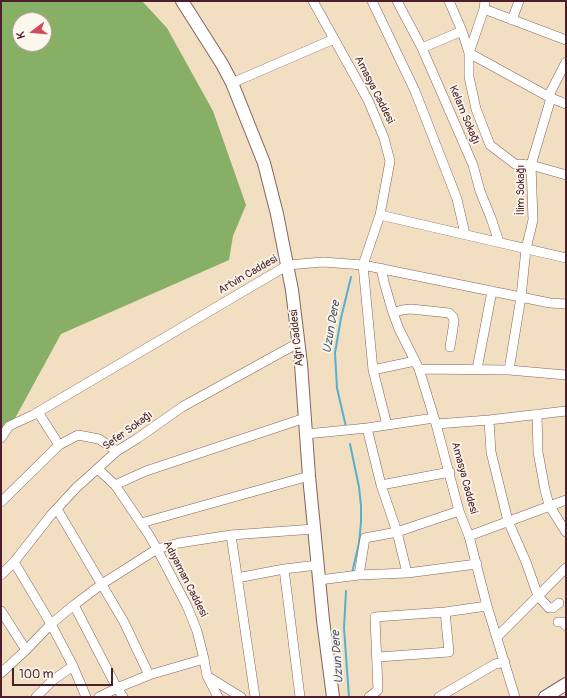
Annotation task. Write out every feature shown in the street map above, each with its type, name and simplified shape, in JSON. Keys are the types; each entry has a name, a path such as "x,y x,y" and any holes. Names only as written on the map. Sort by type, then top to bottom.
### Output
{"main road":[{"name":"Ağrı Caddesi","path":"182,1 222,64 232,83 264,163 277,214 288,265 298,343 319,580 333,697"},
{"path":"545,697 566,684"}],"street":[{"name":"Amasya Caddesi","path":"313,1 368,100 384,138 390,161 380,216 363,265"},
{"path":"372,1 415,91 457,199 466,234"},
{"name":"Kelam Sokağı","path":"397,1 422,48 473,166 480,192 499,242"},
{"path":"449,1 462,31 469,53 469,77 476,108 490,144 515,164 531,165 566,175"},
{"path":"512,20 519,1"},
{"path":"469,53 485,5 512,20 566,40"},
{"path":"422,48 462,31"},
{"path":"232,83 334,39"},
{"path":"469,53 551,98 566,104"},
{"name":"İlim Sokağı","path":"509,370 521,297 526,249 533,220 531,165 551,98 550,93 566,62"},
{"path":"380,216 466,234 566,258"},
{"name":"Artvin Caddesi","path":"1,438 8,426 38,412 288,265 323,262 363,265 521,297 566,304"},
{"path":"363,265 373,370 387,425"},
{"name":"Amasya Caddesi","path":"381,268 393,313 417,365 435,421 450,472 459,511 469,536 487,606 515,697"},
{"path":"477,369 492,291"},
{"path":"393,313 411,309 449,314 453,316 454,322 450,347"},
{"name":"Sefer Sokağı","path":"1,575 14,562 76,488 117,451 182,407 298,343"},
{"path":"373,370 417,365 566,375"},
{"path":"38,412 60,445"},
{"path":"306,434 387,425 435,421 489,420 566,412"},
{"path":"536,414 538,452 545,490 549,505 566,532"},
{"path":"115,485 146,471 305,418"},
{"path":"489,420 491,452 508,521 526,562 538,596 549,608 553,608 559,603"},
{"path":"367,428 381,485 397,532 407,573"},
{"path":"1,502 60,445 78,434 99,440 117,451"},
{"name":"Adıyaman Caddesi","path":"98,469 115,485 157,549 198,630 207,676 218,697"},
{"path":"381,485 450,472"},
{"path":"141,523 309,476"},
{"path":"469,536 549,505 566,500"},
{"path":"57,509 124,622 149,675"},
{"path":"359,575 365,538 397,532 459,511"},
{"path":"1,673 51,624 74,605 102,584 157,549 179,543 231,535 314,529"},
{"path":"231,535 255,697"},
{"path":"14,562 51,624 73,666 86,697"},
{"path":"319,580 359,575 407,573 477,564"},
{"path":"237,578 284,569 318,565"},
{"path":"497,637 566,568"},
{"path":"284,569 300,697"},
{"path":"74,605 123,697"},
{"path":"369,697 378,690 378,657 375,617 444,612 487,606"},
{"path":"1,611 26,650"},
{"path":"378,657 449,652 444,612"},
{"path":"99,697 149,675 204,659"},
{"path":"439,697 495,664 504,662"},
{"path":"36,697 52,680 73,666"},
{"path":"207,676 241,697"}],"green space":[{"path":"1,1 142,1 167,28 213,111 246,205 233,236 229,260 61,334 1,444"}],"waterway":[{"name":"Uzun Dere","path":"346,427 337,388 335,353 341,318 351,277"},
{"name":"Uzun Dere","path":"350,444 359,487 361,506 359,543 352,573"},
{"name":"Uzun Dere","path":"346,591 344,628 349,697"}]}
